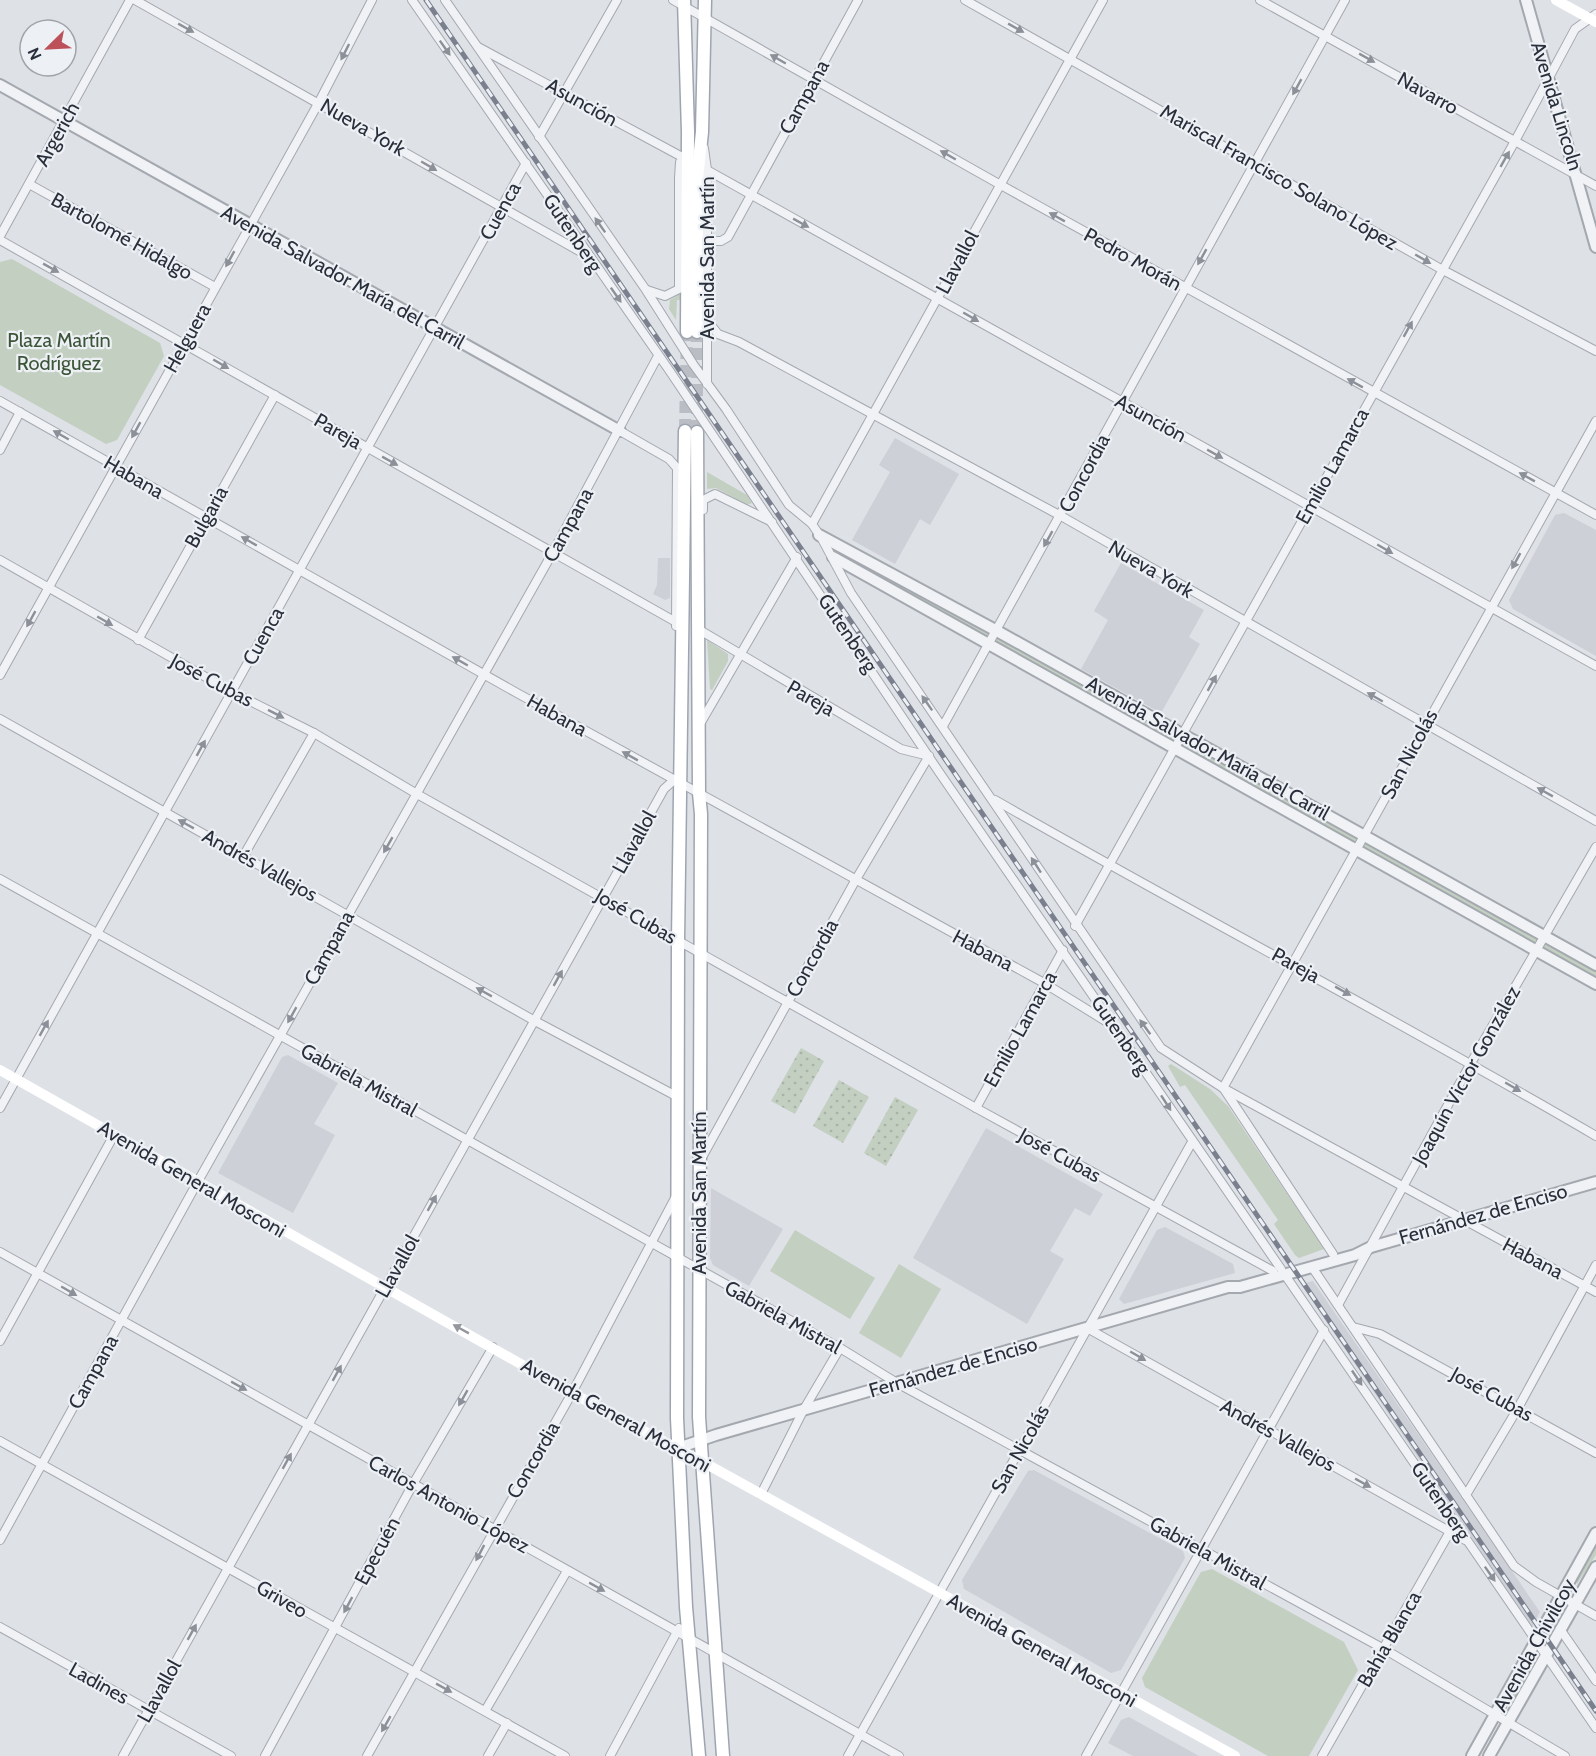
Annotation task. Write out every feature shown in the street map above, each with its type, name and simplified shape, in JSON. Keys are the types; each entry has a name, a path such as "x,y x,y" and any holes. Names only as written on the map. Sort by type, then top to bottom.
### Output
{"main road":[{"name":"Avenida San Martín","path":"685,3 686,159 692,332 697,179 702,132 705,0"},
{"path":"1556,0 1594,18"},
{"name":"Avenida San Martín","path":"699,1756 687,1619 678,1448 678,782 691,431 701,814 700,1440 723,1756"},
{"name":"Avenida General Mosconi","path":"0,1070 572,1393 702,1461 1235,1756"}],"street":[{"name":"Argerich","path":"0,238 130,0"},
{"name":"Nueva York","path":"135,0 319,102 589,257"},
{"name":"Helguera","path":"0,675 319,102 372,0"},
{"path":"405,0 414,3"},
{"name":"Gutenberg","path":"445,0 646,290 789,505 812,524 851,593 944,726 1075,926 1161,1048 1186,1066"},
{"path":"539,137 617,0"},
{"name":"Pedro Morán","path":"673,0 685,3 814,80 1184,288 1596,515"},
{"name":"Campana","path":"706,241 721,241 728,237 858,0"},
{"name":"Mariscal Francisco Solano López","path":"965,0 1441,269 1596,351"},
{"name":"Llavallol","path":"812,524 1103,0"},
{"name":"Navarro","path":"1260,0 1596,186"},
{"name":"Concordia","path":"944,726 1345,0"},
{"name":"Avenida Lincoln","path":"1526,0 1596,248"},
{"name":"Gutenberg","path":"414,3 797,557 929,756 1116,1027 1280,1272 1324,1330 1596,1728"},
{"name":"Emilio Lamarca","path":"1075,926 1184,735 1309,505 1515,141 1575,29 1582,21 1594,18"},
{"name":"Asunción","path":"477,46 566,92 686,159"},
{"name":"Avenida Salvador María del Carril","path":"0,85 669,459 677,468 678,475"},
{"name":"Avenida San Martín","path":"702,132 707,171 707,384"},
{"name":"Avenida San Martín","path":"646,290 665,296 673,295 679,289 679,178 681,162 686,159"},
{"name":"Cuenca","path":"0,1108 526,163"},
{"name":"Asunción","path":"707,171 1596,666"},
{"name":"Bartolomé Hidalgo","path":"29,184 215,287"},
{"name":"Pareja","path":"0,238 676,622"},
{"name":"Nueva York","path":"707,320 718,334 739,342 872,416 900,428 1061,516 1245,623 1596,821"},
{"name":"Campana","path":"0,1540 197,1183 553,552 620,431 658,356"},
{"name":"Bulgaria","path":"138,640 275,395"},
{"name":"Habana","path":"0,401 484,675 1044,983 1116,1027"},
{"path":"0,450 20,412"},
{"name":"San Nicolás","path":"1223,1088 1366,836 1554,492 1596,421"},
{"name":"Avenida San Martín","path":"678,475 676,622 683,660"},
{"name":"Avenida San Martín","path":"697,630 702,610 703,500 712,494 718,495 772,522"},
{"name":"Avenida Salvador María del Carril","path":"819,535 997,631 1596,964"},
{"path":"698,728 797,557"},
{"name":"Avenida Salvador María del Carril","path":"833,558 1596,984"},
{"name":"José Cubas","path":"0,560 138,640 314,734 976,1108 1156,1208 1280,1272"},
{"name":"Pareja","path":"697,630 901,749 929,756"},
{"name":"Andrés Vallejos","path":"0,719 535,1021 678,1097"},
{"path":"244,855 314,734"},
{"name":"Concordia","path":"700,1162 855,881 929,756"},
{"name":"Llavallol","path":"123,1756 664,789 678,782"},
{"name":"Pareja","path":"993,799 1108,865 1292,963 1472,1063 1596,1136"},
{"name":"Joaquín Victor González","path":"1338,1305 1596,846"},
{"name":"Gabriela Mistral","path":"0,879 840,1348 897,1383 1384,1649 1565,1756"},
{"name":"Emilio Lamarca","path":"976,1108 1063,950"},
{"name":"Habana","path":"1186,1066 1462,1221 1596,1292"},
{"path":"1223,1088 1334,1254"},
{"path":"0,1341 114,1135"},
{"name":"San Nicolás","path":"848,1756 1191,1142"},
{"name":"Fernández de Enciso","path":"1280,1272 1334,1254 1371,1247 1596,1182"},
{"name":"Concordia","path":"368,1756 493,1529 572,1393 677,1194"},
{"name":"Fernández de Enciso","path":"678,1448 804,1409 1228,1287 1239,1281 1312,1267 1355,1255 1371,1247"},
{"name":"Carlos Antonio López","path":"0,1252 567,1571 714,1650 899,1756"},
{"path":"1466,1495 1518,1408 1596,1265"},
{"name":"Gutenberg","path":"1312,1267 1466,1495 1521,1572 1561,1597"},
{"name":"José Cubas","path":"1353,1327 1380,1334 1596,1453"},
{"name":"Andrés Vallejos","path":"1087,1328 1468,1542"},
{"path":"1086,1756 1324,1330"},
{"name":"Epecuén","path":"265,1756 413,1484 493,1347"},
{"path":"761,1494 804,1409 840,1348"},
{"name":"Griveo","path":"0,1441 335,1630 565,1756"},
{"name":"Bahía Blanca","path":"1322,1756 1455,1522"},
{"name":"Avenida Chivilcoy","path":"1472,1756 1596,1533"},
{"name":"Avenida Chivilcoy","path":"1489,1756 1596,1567"},
{"path":"485,1711 567,1571"},
{"path":"1561,1597 1596,1616"},
{"path":"610,1756 677,1631 687,1619"},
{"name":"Ladines","path":"0,1627 231,1756"},
{"path":"1560,1629 1596,1681"},
{"path":"488,1756 507,1723"}],"shaded area":[{"path":"895,438 959,474 930,525 920,519 895,564 852,540 890,472 879,465"},
{"path":"1564,513 1596,530 1596,656 1513,609 1509,600 1555,515"},
{"path":"658,558 670,558 670,598 665,600 653,594 657,585"},
{"path":"1121,563 1204,610 1189,637 1200,644 1161,713 1081,669 1108,620 1094,611"},
{"path":"288,1055 338,1083 314,1124 335,1135 293,1213 218,1173 282,1057"},
{"path":"986,1128 1103,1194 1090,1216 1075,1208 1050,1251 1064,1259 1027,1324 913,1258"},
{"path":"711,1188 783,1229 749,1286 713,1265 710,1258"},
{"path":"1165,1227 1233,1264 1235,1273 1124,1304 1119,1299 1157,1230"},
{"path":"1313,1281 1540,1612 1532,1627 1301,1284"},
{"path":"1034,1470 1183,1551 1185,1558 1121,1670 1111,1673 964,1589 962,1580 1028,1471"},
{"path":"1129,1717 1199,1756 1133,1756 1108,1743 1121,1720"}],"green space":[{"name":"Plaza Martín Rodríguez","path":"12,259 160,343 164,356 117,440 106,444 0,385 0,262"},
{"path":"681,293 682,300 677,300 676,320 669,309 670,300"},
{"path":"707,472 747,495 752,503 747,505 716,488 707,489"},
{"path":"872,563 1596,965 1596,984 866,575"},
{"path":"707,640 728,654 728,661 712,690 710,689"},
{"path":"801,1048 824,1061 795,1114 771,1101"},
{"path":"1171,1064 1210,1089 1228,1106 1324,1249 1299,1258 1295,1255 1274,1224 1278,1220 1185,1085 1180,1087 1168,1066"},
{"path":"839,1080 869,1097 843,1143 813,1126"},
{"path":"895,1097 918,1110 886,1166 864,1153"},
{"path":"795,1230 875,1278 850,1319 770,1271"},
{"path":"899,1264 941,1289 901,1358 859,1333"},
{"path":"1596,1543 1596,1555 1577,1584 1576,1581"},
{"path":"1212,1569 1344,1642 1358,1670 1309,1756 1268,1756 1145,1687 1142,1678 1198,1577 1201,1572"},
{"path":"1529,1668 1530,1673 1509,1707 1508,1703"}],"tunnel":[{"path":"685,431 687,332"},
{"path":"697,332 697,432"}],"railway":[{"path":"426,0 1596,1711"}]}
